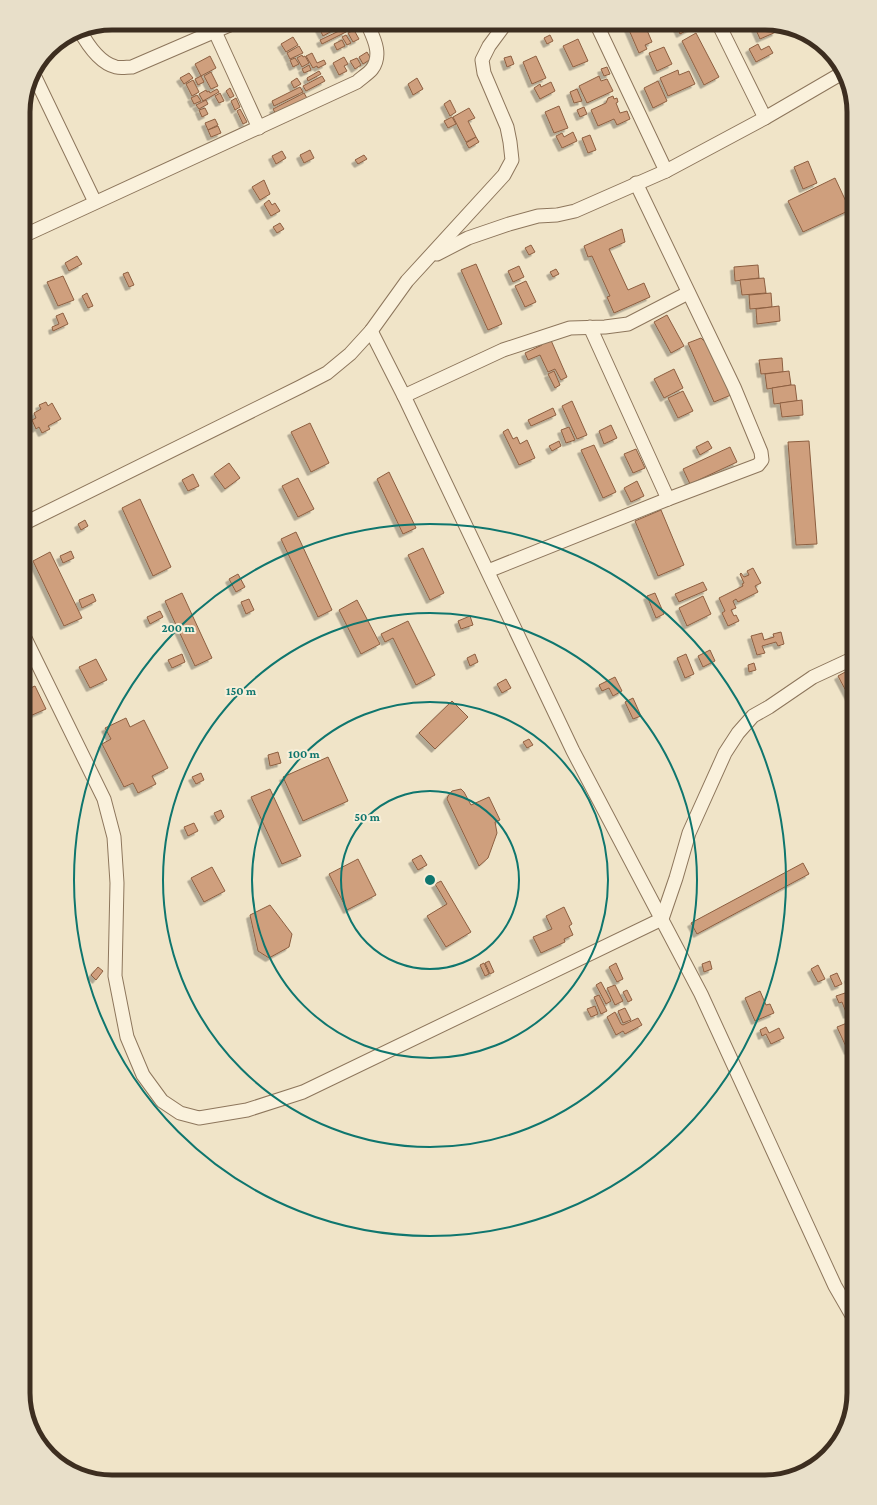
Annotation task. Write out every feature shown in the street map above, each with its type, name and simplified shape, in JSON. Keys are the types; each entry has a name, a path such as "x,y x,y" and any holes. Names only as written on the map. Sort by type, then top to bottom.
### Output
{"street":[{"path":"82,35 97,55 106,63 117,67 132,67 206,30"},
{"path":"213,30 259,128"},
{"path":"30,233 357,82 372,69 376,58 377,45 370,30"},
{"path":"30,521 300,387 327,372 350,354 371,331 407,281 504,174 512,160 507,128 484,73 482,60 489,46 501,30"},
{"path":"599,30 666,170"},
{"path":"721,30 765,118"},
{"path":"428,258 450,246 488,231 538,216 557,215 574,211 636,184 666,170 765,118 839,75"},
{"path":"36,80 95,202"},
{"path":"488,571 758,465 762,460 761,452 734,387 636,184"},
{"path":"404,396 503,350 570,328 606,327 628,324 688,293"},
{"path":"590,327 668,500"},
{"path":"371,331 404,396 573,751 701,994 832,1279 847,1306"},
{"path":"30,648 104,799 114,837 117,883 115,976 127,1037 143,1074 162,1100 180,1113 199,1118 240,1111 281,1100 303,1092 662,919 689,833 725,753 738,733 753,716 770,707 813,677 847,661"}],"building":[{"path":"320,30 334,30 323,36"},
{"path":"345,30 346,32 322,44 320,40 339,31"},
{"path":"354,30 359,39 353,42 348,33"},
{"path":"629,30 647,30 652,42 645,45 647,49 639,53"},
{"path":"678,30 688,30 680,34"},
{"path":"756,30 776,31 776,32 760,39"},
{"path":"696,33 719,77 704,85 682,41"},
{"path":"346,35 351,43 347,45 342,37"},
{"path":"550,35 553,41 547,44 544,38"},
{"path":"293,37 298,45 286,52 281,44"},
{"path":"578,39 588,61 573,67 563,46"},
{"path":"342,40 345,46 337,50 334,44"},
{"path":"758,44 761,50 769,46 773,53 756,62 749,49"},
{"path":"299,46 303,53 290,59 287,53"},
{"path":"664,47 672,64 657,71 649,53"},
{"path":"367,52 371,59 363,64 359,57"},
{"path":"312,53 317,63 324,60 326,64 318,68 317,66 313,68 306,56"},
{"path":"302,55 303,57 305,56 309,63 302,67 297,58"},
{"path":"210,56 216,68 201,76 195,64"},
{"path":"511,56 514,64 507,67 504,58"},
{"path":"536,56 546,78 532,84 523,62"},
{"path":"344,57 348,64 344,66 347,71 339,75 333,63"},
{"path":"295,58 299,64 293,67 290,60"},
{"path":"357,58 361,65 355,69 350,61"},
{"path":"309,65 311,70 304,73 302,69"},
{"path":"607,67 610,74 604,76 601,69"},
{"path":"678,70 679,75 689,71 695,84 668,96 660,78"},
{"path":"319,71 321,74 308,81 307,78"},
{"path":"211,72 218,86 211,89 204,76"},
{"path":"189,73 193,78 184,84 180,78"},
{"path":"201,76 204,82 198,85 195,79"},
{"path":"322,76 325,81 306,91 303,86"},
{"path":"599,76 601,81 607,79 613,91 587,103 579,86"},
{"path":"297,78 301,84 294,88 291,82"},
{"path":"417,78 423,89 413,95 408,84"},
{"path":"193,80 199,92 192,96 186,84"},
{"path":"658,81 667,101 653,108 644,88"},
{"path":"551,82 555,91 540,99 534,88 540,84 541,87"},
{"path":"300,87 303,92 274,106 272,101"},
{"path":"230,88 234,96 230,98 226,91"},
{"path":"217,89 219,92 203,101 199,94 206,90 210,93"},
{"path":"577,89 582,101 574,103 570,92"},
{"path":"220,93 224,101 219,103 215,96"},
{"path":"304,93 308,100 277,116 273,109"},
{"path":"197,95 201,101 194,104 191,98"},
{"path":"613,96 614,99 617,98 618,102 616,103 620,113 627,111 630,119 617,125 614,119 598,126 591,110 606,103 608,98"},
{"path":"236,98 240,107 235,110 231,101"},
{"path":"206,100 208,104 199,109 196,105"},
{"path":"450,100 456,112 450,116 444,104"},
{"path":"559,106 568,128 554,133 545,112"},
{"path":"584,107 587,114 580,117 577,110"},
{"path":"205,108 208,114 202,117 199,110"},
{"path":"469,108 475,118 468,121 476,137 466,142 453,117"},
{"path":"240,109 247,122 243,124 237,111"},
{"path":"452,117 456,124 448,128 444,121"},
{"path":"215,119 218,125 208,130 205,123"},
{"path":"218,126 221,133 211,137 208,130"},
{"path":"573,132 577,141 562,148 556,136 562,133 564,137"},
{"path":"590,135 596,150 588,153 582,138"},
{"path":"476,137 479,142 469,148 466,143"},
{"path":"310,150 314,158 304,163 300,155"},
{"path":"282,151 286,158 276,164 272,156"},
{"path":"364,155 367,159 358,164 355,160"},
{"path":"808,161 817,183 803,189 794,167"},
{"path":"835,178 847,204 847,211 803,232 788,201"},
{"path":"264,180 270,194 260,200 252,187"},
{"path":"269,200 272,205 275,203 280,211 271,216 264,204"},
{"path":"280,223 284,229 277,233 273,227"},
{"path":"622,229 625,242 609,249 628,290 644,283 650,297 614,313 607,297 610,296 592,256 588,257 584,246"},
{"path":"531,245 535,252 529,255 525,248"},
{"path":"77,256 82,264 69,271 65,263"},
{"path":"476,264 502,324 488,330 461,270"},
{"path":"758,265 759,278 735,281 734,267"},
{"path":"519,266 524,277 513,282 508,271"},
{"path":"556,269 559,274 553,277 550,272"},
{"path":"128,272 134,285 129,287 123,274"},
{"path":"63,276 74,300 58,306 47,282"},
{"path":"764,278 766,293 742,295 740,280"},
{"path":"526,281 536,302 525,307 515,286"},
{"path":"87,293 93,306 88,308 82,296"},
{"path":"771,293 772,307 750,309 749,295"},
{"path":"779,306 780,321 757,324 756,309"},
{"path":"63,313 68,324 53,331 52,327 59,324 56,316"},
{"path":"667,315 684,346 671,353 654,322"},
{"path":"550,338 567,377 561,380 555,369 548,372 540,355 528,360 525,353 542,345 541,342"},
{"path":"701,338 718,355 731,395 714,402 688,343"},
{"path":"782,358 783,372 761,374 759,360"},
{"path":"674,369 683,388 664,398 654,379"},
{"path":"554,371 560,385 555,388 548,374"},
{"path":"789,371 791,385 767,389 765,374"},
{"path":"795,385 797,401 774,404 772,388"},
{"path":"683,391 693,411 678,418 668,398"},
{"path":"802,400 803,415 782,417 780,403"},
{"path":"572,401 587,435 577,439 562,406"},
{"path":"46,402 48,406 52,403 61,419 48,426 50,429 42,433 39,427 36,429 32,420 36,418 34,413 41,409 39,405"},
{"path":"553,408 556,415 531,426 528,420"},
{"path":"310,423 329,463 311,472 291,432"},
{"path":"611,425 617,438 604,444 599,431"},
{"path":"569,427 575,440 566,443 561,430"},
{"path":"508,429 513,439 517,437 520,444 527,440 535,458 519,465 503,432"},
{"path":"559,441 561,446 552,451 549,446"},
{"path":"708,441 712,448 700,455 696,447"},
{"path":"809,441 817,544 796,545 788,442"},
{"path":"594,445 616,492 603,498 581,450"},
{"path":"730,447 737,462 690,484 683,469"},
{"path":"636,449 645,468 633,473 624,454"},
{"path":"229,463 240,478 225,489 214,474"},
{"path":"389,472 416,528 403,534 377,479"},
{"path":"193,474 199,486 188,491 182,480"},
{"path":"298,478 314,509 298,517 282,486"},
{"path":"637,481 644,496 631,502 624,488"},
{"path":"140,499 171,567 153,576 122,508"},
{"path":"661,510 684,565 658,576 635,521"},
{"path":"85,520 88,526 81,530 78,524"},
{"path":"296,532 332,610 318,617 281,539"},
{"path":"423,548 444,593 430,600 408,555"},
{"path":"71,551 74,558 63,563 60,556"},
{"path":"50,552 82,618 64,626 33,561"},
{"path":"753,568 761,583 755,586 758,592 738,602 736,599 733,601 736,608 731,610 739,621 728,626 722,613 725,611 719,598 743,586 742,584 744,583 740,574 741,573 744,577 749,575 747,571"},
{"path":"238,574 245,587 236,592 229,579"},
{"path":"703,582 707,590 679,602 675,594"},
{"path":"182,593 212,658 195,666 165,601"},
{"path":"655,593 664,614 656,618 647,596"},
{"path":"93,594 96,601 82,608 79,600"},
{"path":"703,596 711,614 687,626 679,608"},
{"path":"249,599 254,610 246,614 241,602"},
{"path":"357,600 380,644 361,654 339,610"},
{"path":"160,611 163,617 150,624 147,617"},
{"path":"470,616 473,625 461,629 458,621"},
{"path":"408,621 435,675 416,685 393,638 385,642 381,634"},
{"path":"781,632 784,644 778,646 776,642 762,646 765,653 757,655 751,636 762,633 764,640 774,637 773,634"},
{"path":"710,650 715,661 703,667 698,656"},
{"path":"182,654 185,662 172,668 168,660"},
{"path":"475,654 478,662 470,666 467,658"},
{"path":"686,654 694,674 685,678 677,658"},
{"path":"96,659 107,680 90,688 79,667"},
{"path":"754,663 756,670 749,672 748,665"},
{"path":"847,671 847,693 838,676"},
{"path":"615,677 622,691 613,696 609,688 602,691 599,685"},
{"path":"506,679 511,688 502,693 497,684"},
{"path":"35,686 46,709 30,716 30,688"},
{"path":"633,698 641,716 633,719 625,702"},
{"path":"452,701 468,717 435,749 419,733"},
{"path":"126,718 130,727 144,720 168,768 152,776 156,784 138,793 133,783 124,787 102,744 111,739 105,728"},
{"path":"529,739 533,745 527,748 523,742"},
{"path":"278,752 281,763 270,766 268,755"},
{"path":"328,757 348,801 303,821 283,777"},
{"path":"201,773 204,780 196,784 192,777"},
{"path":"270,789 301,856 282,864 251,797"},
{"path":"461,789 471,805 489,797 500,820 495,822 497,833 488,858 479,866 447,799 452,791"},
{"path":"221,810 224,817 218,821 214,813"},
{"path":"194,823 198,831 188,836 184,827"},
{"path":"421,855 427,865 418,870 412,860"},
{"path":"358,859 376,895 347,910 329,874"},
{"path":"803,863 809,874 697,934 691,923"},
{"path":"212,867 225,891 204,902 191,878"},
{"path":"441,881 471,932 446,947 427,916 447,904 435,884"},
{"path":"270,905 292,934 289,947 269,958 258,951 250,915"},
{"path":"564,907 572,924 569,926 573,935 564,939 565,942 541,953 533,937 552,929 546,916"},
{"path":"489,961 494,972 490,974 485,963"},
{"path":"710,961 712,969 704,972 702,964"},
{"path":"484,963 489,974 485,976 480,965"},
{"path":"616,963 623,979 617,982 609,967"},
{"path":"818,965 825,979 818,982 811,969"},
{"path":"98,967 103,971 96,980 91,975"},
{"path":"837,973 842,984 835,987 830,976"},
{"path":"601,982 611,1001 606,1004 596,985"},
{"path":"615,985 623,1001 615,1005 607,988"},
{"path":"627,990 632,1000 628,1002 623,992"},
{"path":"760,991 766,1005 770,1004 774,1013 755,1021 745,998"},
{"path":"845,993 847,995 847,1015 842,1002 839,1003 836,996"},
{"path":"599,995 607,1011 601,1014 594,997"},
{"path":"595,1006 598,1014 591,1017 587,1009"},
{"path":"625,1008 631,1020 623,1023 618,1011"},
{"path":"615,1012 623,1025 638,1018 642,1025 625,1034 623,1031 616,1035 607,1017"},
{"path":"847,1023 847,1049 837,1027"},
{"path":"766,1027 769,1033 779,1028 784,1038 771,1044 766,1034 762,1036 760,1030"}]}
